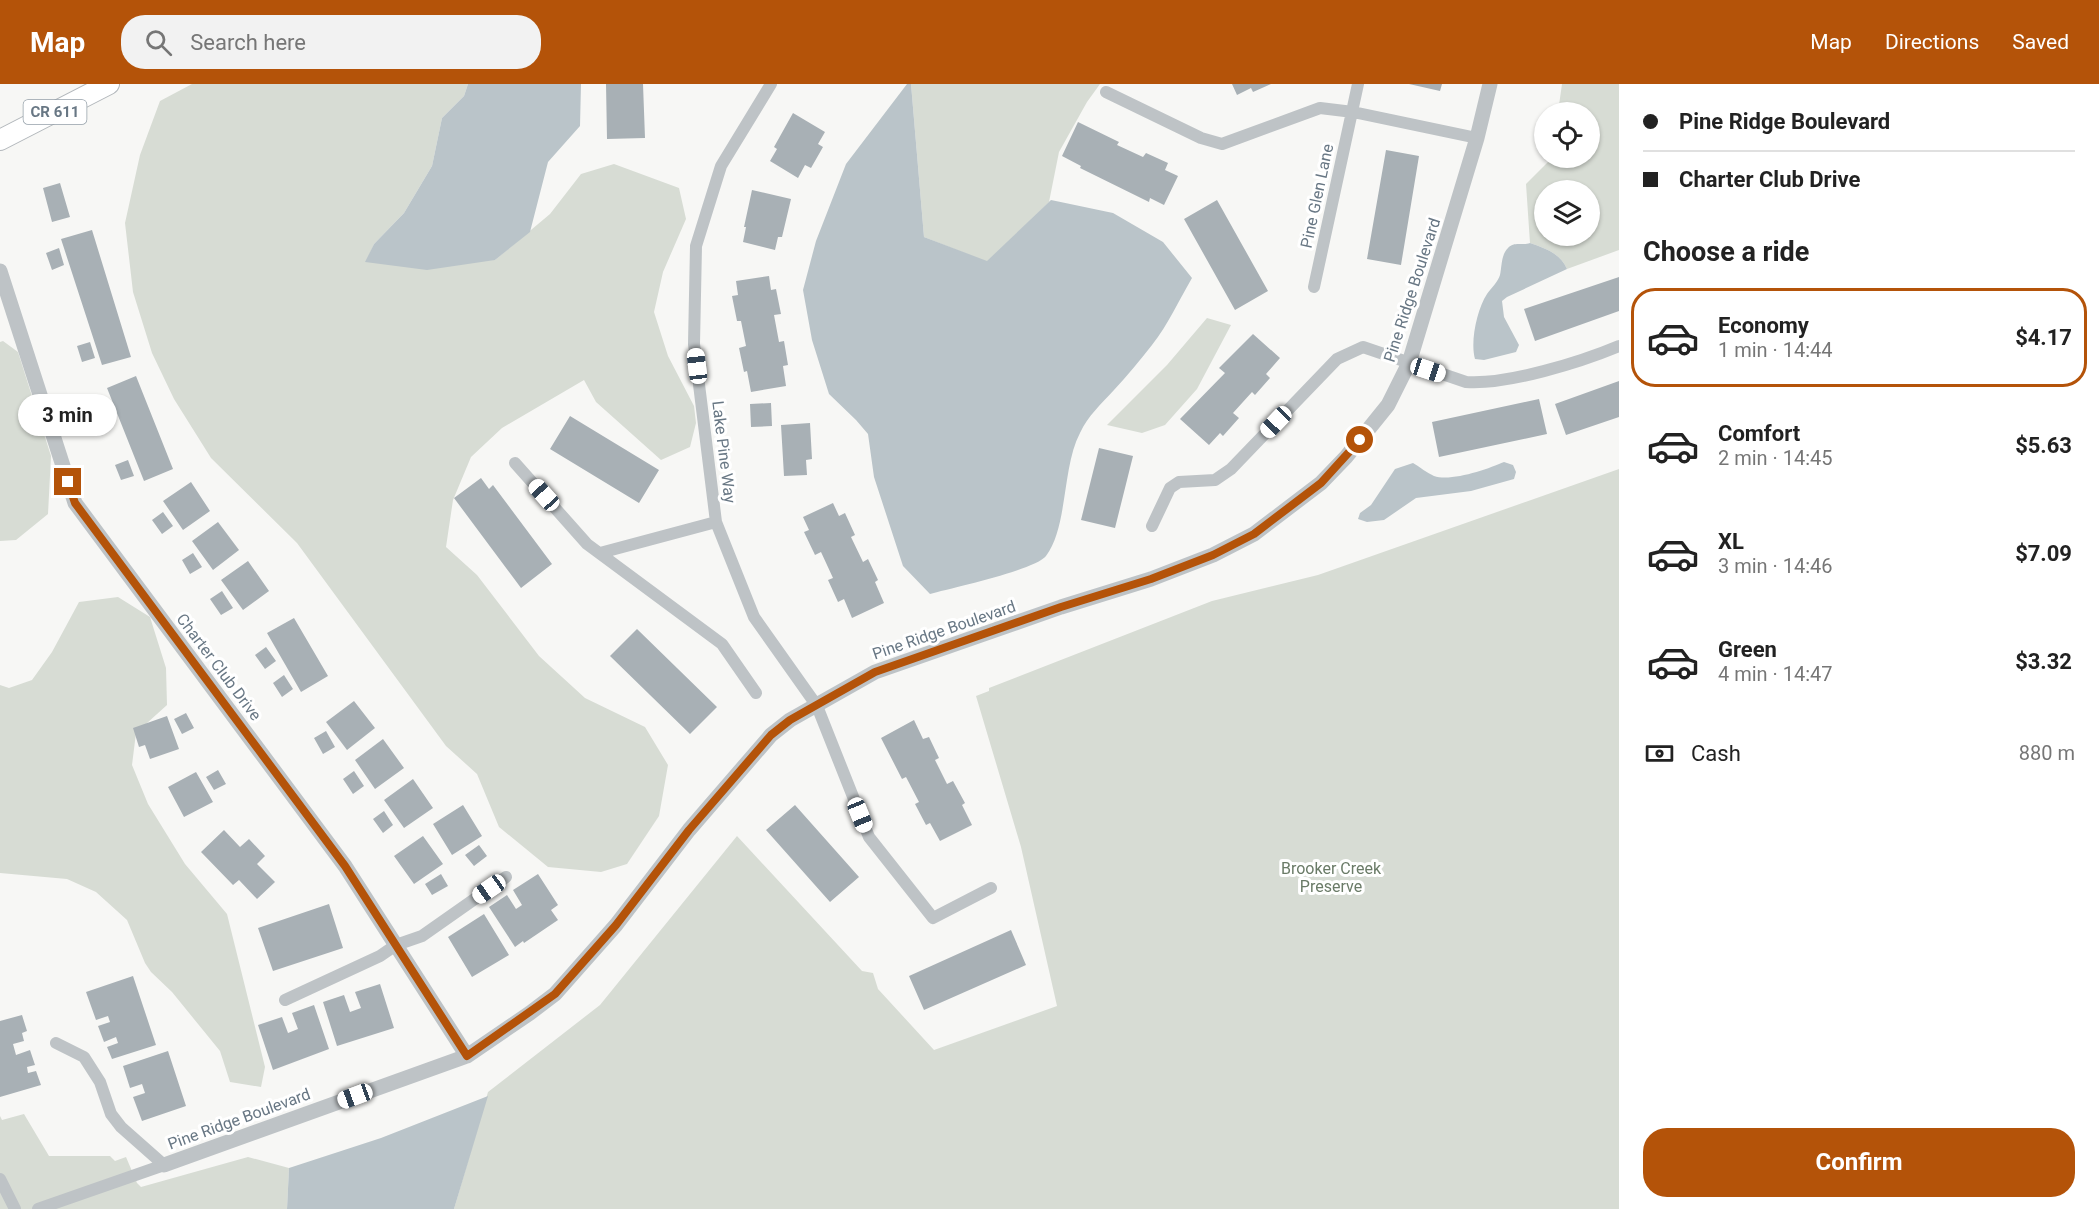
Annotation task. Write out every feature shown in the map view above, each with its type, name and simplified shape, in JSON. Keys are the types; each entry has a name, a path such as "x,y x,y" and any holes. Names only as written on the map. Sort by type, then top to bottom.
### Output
{"main road":[{"name":"CR 611","path":"0,140 110,84"}],"street":[{"name":"Lake Pine Way","path":"771,84 721,165 696,246 694,344 716,522 754,617 817,706 869,837 933,918 991,888"},
{"name":"Pine Glen Lane","path":"1314,287 1358,84"},
{"name":"Pine Ridge Boulevard","path":"38,1209 164,1166 467,1056 555,994 616,925 689,830 771,735 790,720 875,672 1061,607 1151,579 1213,555 1254,534 1321,483 1346,457 1388,405 1409,363 1478,138 1490,84"},
{"path":"1106,92 1201,138 1222,144 1320,108 1353,112 1478,138"},
{"name":"Charter Club Drive","path":"0,271 75,503 345,866 467,1056"},
{"path":"1152,526 1170,488 1179,483 1215,480 1231,470 1337,358 1363,347 1466,382 1483,383 1558,367 1619,346"},
{"path":"515,463 587,544 722,644 756,693"},
{"path":"600,553 716,522"},
{"path":"285,1000 380,956 396,945 422,936 506,877"},
{"path":"56,1042 84,1057 100,1082 111,1114 121,1127 164,1166"},
{"path":"0,1179 15,1209"}],"green space":[{"path":"192,84 468,84 464,96 442,118 432,166 404,213 374,244 366,262 495,260 550,214 581,174 614,164 679,188 686,219 663,272 654,312 668,356 694,406 696,423 690,447 661,460 596,402 584,380 502,428 471,457 453,500 446,547 477,575 539,656 585,698 645,727 668,765 659,816 627,864 601,872 548,867 499,827 477,774 446,746 297,543 211,458 174,399 152,353 133,292 125,223 140,155 160,101"},
{"path":"911,84 1100,84 1087,102 1059,152 1049,202 987,262 924,237"},
{"path":"1562,84 1619,84 1619,250 1567,269 1561,259 1538,246 1600,246 1600,180 1534,180 1534,244 1530,243 1526,184 1542,168 1600,168 1600,102 1559,102"},
{"path":"1207,318 1231,325 1197,389 1165,425 1142,433 1107,425 1167,365"},
{"path":"3,341 18,352 51,456 48,514 16,540 0,541 0,342"},
{"name":"Brooker Creek Preserve","path":"1619,469 1619,1209 454,1209 488,1092 600,1005 737,836 862,971 873,973 878,989 934,1050 1057,1006 1021,847 976,696 989,691 989,688 1212,601 1318,575"},
{"path":"118,597 150,617 166,668 167,705 136,733 132,765 148,804 185,864 227,914 265,1067 261,1087 230,1082 220,1051 172,992 151,972 127,920 96,892 67,879 0,873 0,685 9,688 32,680 52,652 79,602"},
{"path":"24,1114 49,1156 110,1156 115,1161 126,1157 141,1187 248,1157 289,1168 287,1209 0,1209 0,1116 2,1120"}],"shaded area":[{"path":"468,84 581,84 580,126 548,162 530,232 495,260 427,270 365,262 374,244 404,213 432,166 442,118 464,96"},
{"path":"907,84 911,84 924,237 987,261 1051,200 1113,213 1163,242 1192,278 1158,337 1083,427 1070,462 1058,529 1046,556 1010,573 930,594 903,566 874,477 868,434 829,394 812,340 803,290 816,241 846,164"},
{"path":"1527,244 1547,249 1561,259 1567,269 1502,301 1504,317 1519,345 1516,352 1484,360 1475,359 1474,335 1483,300 1499,278 1504,254 1508,248 1513,245"},
{"path":"1504,462 1513,465 1516,472 1514,479 1471,491 1416,498 1384,520 1367,522 1358,519 1360,513 1371,505 1395,469 1413,463 1434,476 1450,477 1479,471"},
{"path":"488,1096 454,1209 287,1209 289,1168 381,1138"}],"building":[{"path":"606,84 643,84 645,138 607,139"},
{"path":"1232,84 1271,84 1253,92 1251,88 1237,95"},
{"path":"1409,84 1442,84 1440,91"},
{"path":"793,113 825,132 818,144 823,147 811,168 805,165 798,178 770,161 777,149 774,147"},
{"path":"1078,122 1119,142 1117,145 1143,157 1146,153 1168,163 1165,170 1178,176 1164,205 1150,198 1149,202 1080,168 1081,166 1062,156"},
{"path":"1386,150 1419,156 1401,265 1367,259"},
{"path":"60,183 70,217 52,222 43,188"},
{"path":"752,190 791,199 782,237 778,237 775,250 743,242"},
{"path":"1217,200 1268,291 1235,310 1184,219"},
{"path":"92,230 131,357 102,365 61,239"},
{"path":"59,248 64,265 52,270 46,253"},
{"path":"769,276 771,290 776,289 781,314 774,315 779,342 784,341 788,365 783,366 786,386 751,392 739,348 746,346 741,321 737,321 732,296 738,295 736,281"},
{"path":"1619,277 1619,311 1535,341 1524,309"},
{"path":"1253,334 1280,358 1266,374 1270,378 1255,395 1252,392 1233,413 1239,418 1223,436 1220,433 1209,445 1180,419 1225,373 1219,368"},
{"path":"90,342 95,358 82,362 77,346"},
{"path":"136,376 173,469 144,481 107,388"},
{"path":"1619,381 1619,417 1566,435 1555,404"},
{"path":"1539,399 1547,434 1439,457 1432,422"},
{"path":"104,401 109,415 96,420 91,406"},
{"path":"771,403 772,426 751,427 750,404"},
{"path":"570,416 659,470 639,503 550,449"},
{"path":"810,423 812,459 806,460 807,475 784,476 781,425"},
{"path":"1099,448 1133,456 1115,528 1081,520"},
{"path":"128,460 134,476 121,480 115,465"},
{"path":"481,478 489,489 493,485 552,564 521,588 454,498"},
{"path":"191,482 210,511 183,530 163,501"},
{"path":"833,503 839,516 845,513 855,535 851,537 863,562 868,559 878,580 875,582 884,603 852,618 844,599 838,602 828,580 833,578 821,552 815,555 804,532 809,530 803,517"},
{"path":"163,512 173,526 162,534 152,520"},
{"path":"218,522 239,550 213,570 192,541"},
{"path":"193,553 202,567 190,574 182,560"},
{"path":"248,561 269,591 243,610 221,580"},
{"path":"222,591 233,608 221,615 210,599"},
{"path":"294,618 328,676 301,692 267,633"},
{"path":"637,629 717,707 690,734 610,656"},
{"path":"266,647 276,661 265,669 255,655"},
{"path":"284,675 293,689 282,697 273,683"},
{"path":"354,701 375,728 347,750 326,722"},
{"path":"186,713 194,728 182,734 174,719"},
{"path":"167,716 179,749 150,759 145,745 139,747 133,728"},
{"path":"914,720 923,739 929,737 939,758 935,760 947,784 953,781 965,803 962,805 972,825 940,841 930,823 926,825 915,804 919,802 906,777 902,779 881,738"},
{"path":"326,731 335,747 323,754 314,738"},
{"path":"383,739 404,768 375,789 355,760"},
{"path":"218,770 226,784 214,790 206,777"},
{"path":"354,771 364,786 353,794 343,779"},
{"path":"196,772 213,802 184,817 168,787"},
{"path":"413,779 433,808 404,828 384,800"},
{"path":"463,805 482,836 452,855 433,824"},
{"path":"795,805 859,877 830,902 766,830"},
{"path":"384,811 393,825 383,833 373,819"},
{"path":"224,830 240,847 249,839 265,856 257,864 275,882 257,899 239,880 233,885 201,852"},
{"path":"423,836 443,864 414,884 394,856"},
{"path":"479,845 487,856 474,866 465,855"},
{"path":"441,874 448,886 432,895 425,884"},
{"path":"538,874 558,905 551,910 558,920 515,947 489,907 507,895 516,909 522,905 513,890"},
{"path":"329,904 343,948 273,971 258,928"},
{"path":"484,914 509,955 472,977 448,937"},
{"path":"1011,930 1026,965 924,1010 909,976"},
{"path":"133,976 156,1045 112,1059 107,1047 118,1043 116,1037 104,1042 98,1026 110,1022 108,1016 96,1020 86,992"},
{"path":"380,984 394,1028 337,1046 323,1002 344,995 350,1012 361,1008 355,992"},
{"path":"314,1005 329,1049 273,1070 258,1025 282,1017 288,1033 298,1029 292,1013"},
{"path":"22,1015 27,1031 22,1033 24,1041 13,1044 16,1055 30,1050 35,1065 27,1067 28,1073 36,1071 41,1085 0,1097 0,1021"},
{"path":"168,1051 186,1106 142,1121 133,1097 145,1093 142,1084 130,1088 123,1066"}],"route":[{"path":"68,482 75,503 345,866 467,1056 555,994 616,925 689,830 771,735 790,720 875,672 908,659 1151,579 1213,555 1254,534 1321,483 1360,440"}]}
